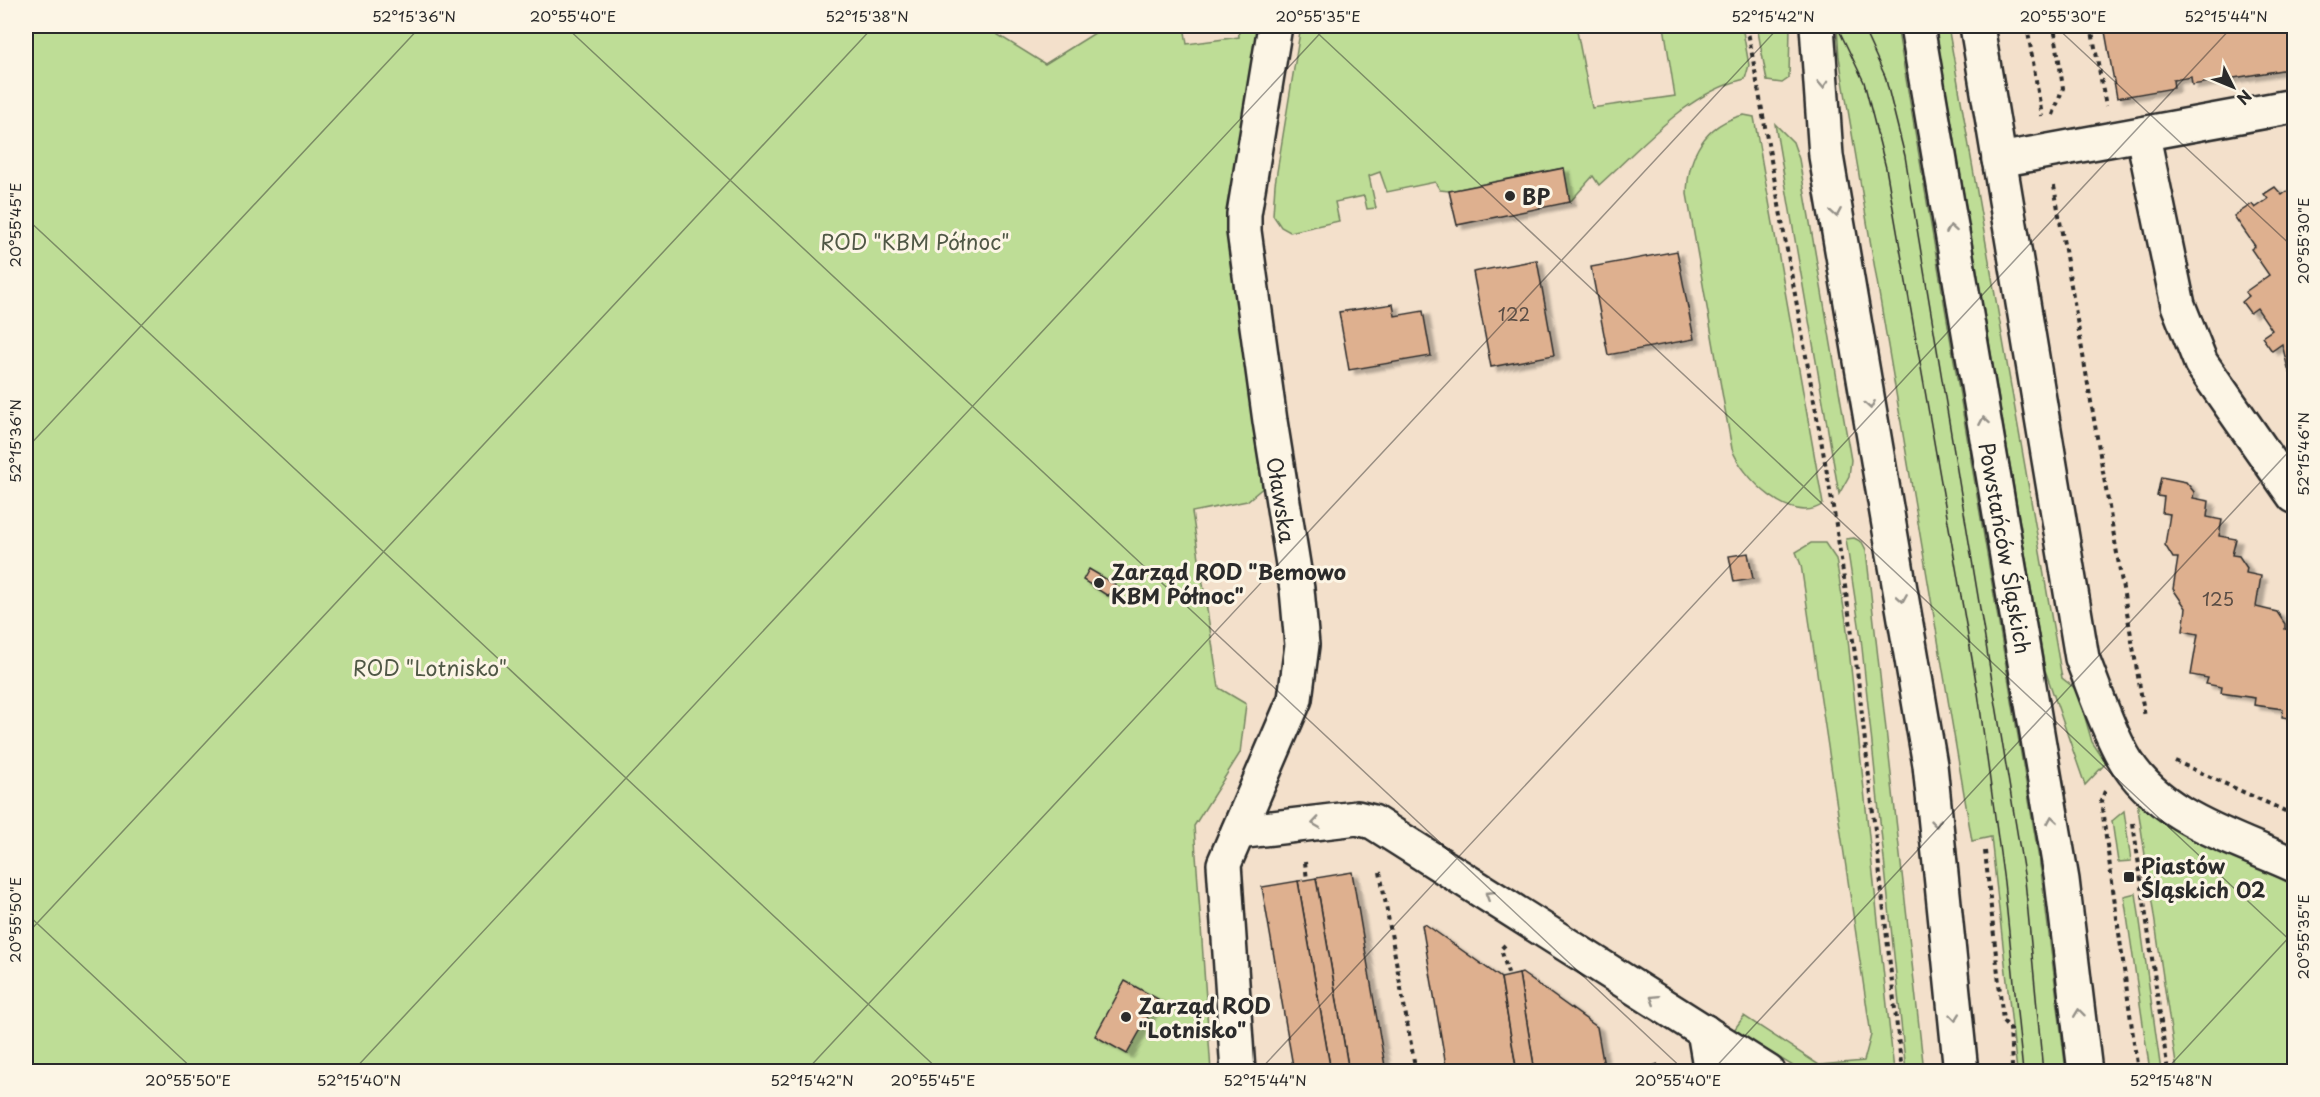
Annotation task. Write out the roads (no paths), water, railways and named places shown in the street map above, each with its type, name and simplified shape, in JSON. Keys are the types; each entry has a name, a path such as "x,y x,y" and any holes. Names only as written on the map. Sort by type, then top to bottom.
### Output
{"main road":[{"name":"Oławska","path":"1238,1071 1224,864 1295,699 1302,645 1297,589 1270,421 1244,231 1244,214 1275,26"},
{"path":"1817,26 1826,156 1930,765 1961,1071"},
{"name":"Powstańców Śląskich","path":"1917,26 2062,880 2085,1071"},
{"path":"1977,26 2082,658 2132,768 2166,804 2193,820 2295,865"},
{"path":"1999,160 2048,138 2142,136 2295,106"},
{"path":"2142,136 2178,305 2200,363 2295,496"},
{"path":"1238,832 1357,818 1373,822 1768,1071"},
{"path":"1704,1031 1711,1071"}],"tram line":[{"path":"1837,26 1864,82 1886,168 1978,693 2004,882 2023,1072"},
{"path":"1862,26 1885,76 1905,156 2025,880 2043,1072"}],"place":[{"name":"BP","path":"1510,196"},
{"name":"Zarząd ROD \"Bemowo KBM Północ\"","path":"1099,583"},
{"name":"Piastów Śląskich 02","path":"2129,877"},
{"name":"Zarząd ROD \"Lotnisko\"","path":"1126,1017"}],"park label":[{"name":"ROD \"KBM Północ\"","path":"915,241"},
{"name":"ROD \"Lotnisko\"","path":"430,667"}]}
